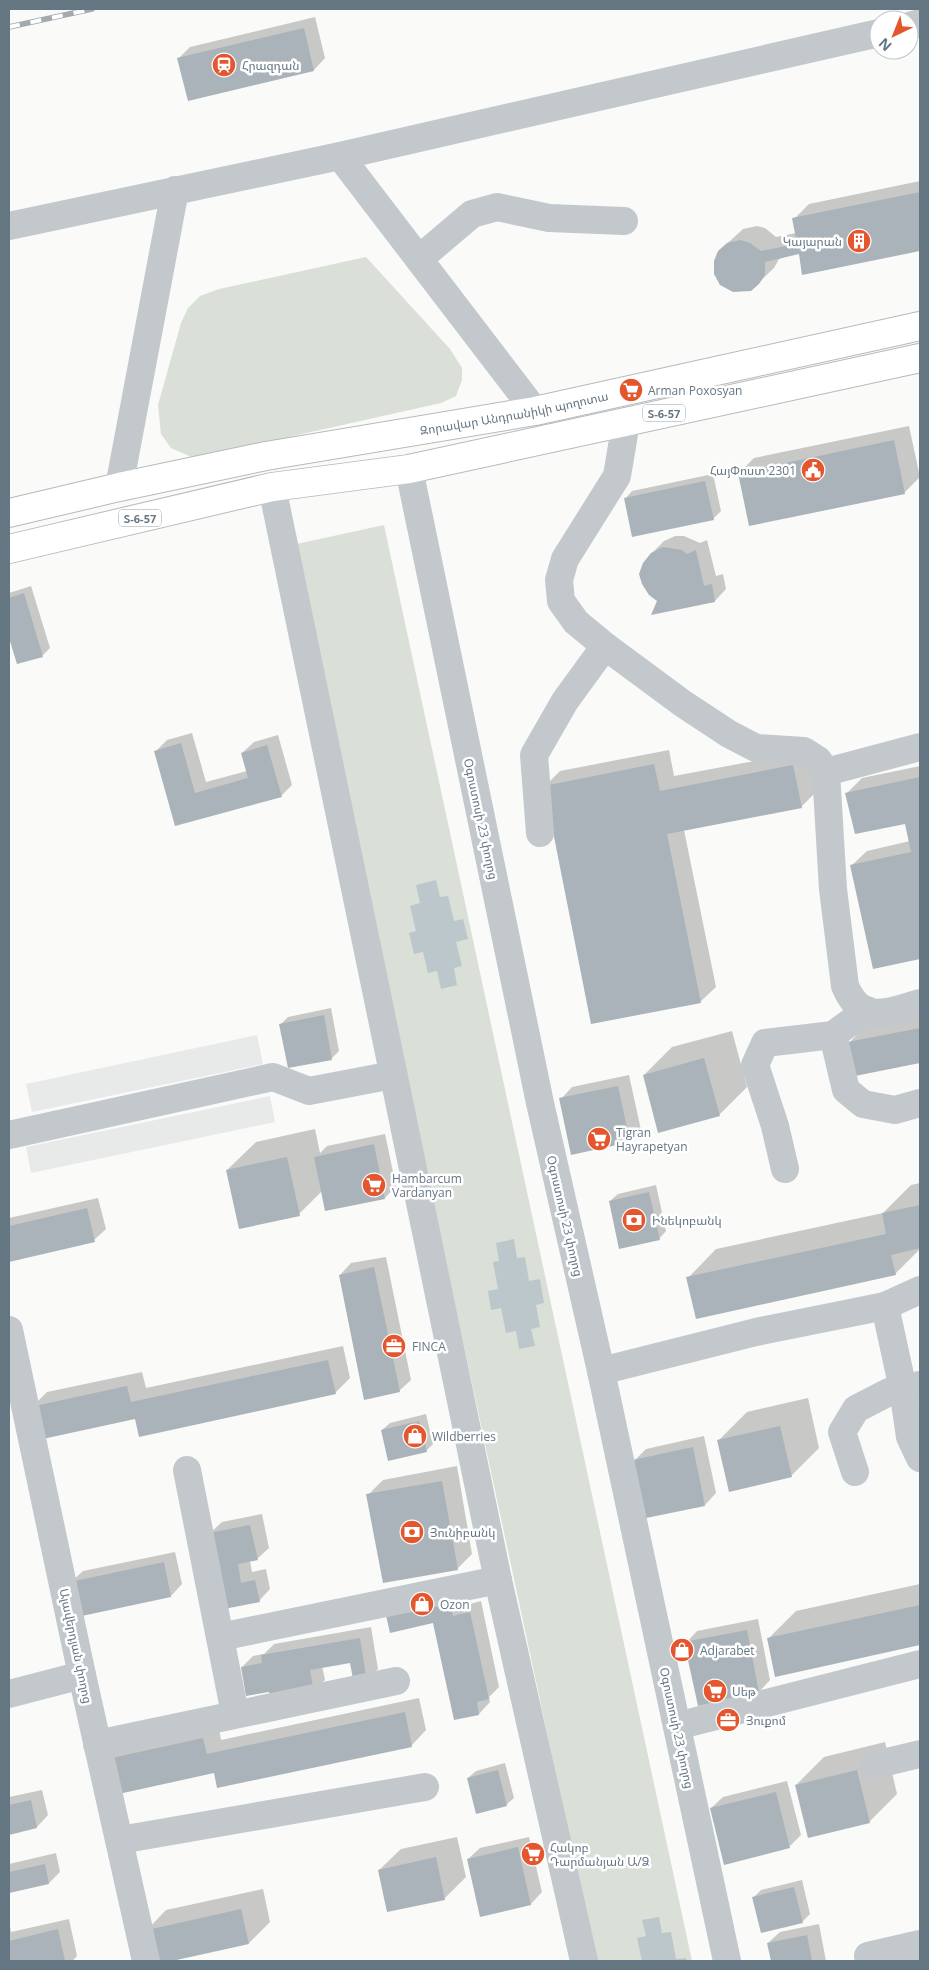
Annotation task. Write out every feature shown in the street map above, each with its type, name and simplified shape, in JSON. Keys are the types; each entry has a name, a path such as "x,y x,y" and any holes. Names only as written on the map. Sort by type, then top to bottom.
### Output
{"main road":[{"name":"Զորավար Անդրանիկի պողոտա","path":"9,513 119,487 266,456 535,411 920,326"},
{"name":"Տ-6-57","path":"9,549 272,487 409,469 920,358"},
{"path":"401,433 409,469"},
{"path":"266,456 272,487"}],"street":[{"path":"9,226 340,156 869,35"},
{"path":"340,156 535,411"},
{"path":"119,487 175,190"},
{"path":"419,259 472,214 497,207 549,218 624,221"},
{"path":"626,422 618,476 564,559 560,580 561,601 576,622 605,646 682,704 729,734 756,748 804,751 818,760 826,772 833,889 845,986 851,998 867,1010 881,1014 920,1002"},
{"name":"Օգոստոսի 23 փողոց","path":"409,469 540,1103 601,1371 727,1961"},
{"path":"272,487 498,1580 584,1961"},
{"path":"540,833 534,755 565,701 605,646"},
{"path":"826,772 920,746"},
{"path":"785,1169 775,1126 755,1065 765,1043 833,1035 867,1010"},
{"path":"833,1035 846,1090 863,1104 895,1110 920,1103"},
{"path":"9,1135 273,1077 309,1091 393,1075"},
{"path":"601,1371 756,1332 885,1306 920,1290"},
{"path":"885,1306 912,1387 910,1437 920,1458"},
{"name":"Ալավերդյան փողոց","path":"9,1330 82,1675 146,1961"},
{"path":"854,1472 842,1432 856,1409 889,1392 912,1387"},
{"path":"187,1470 235,1714"},
{"path":"220,1637 498,1580"},
{"path":"677,1726 920,1664"},
{"path":"9,1694 82,1675"},
{"path":"97,1744 396,1681"},
{"path":"874,1765 920,1754"},
{"path":"120,1840 425,1787"},
{"path":"868,1956 920,1944"}],"shaded area":[{"path":"366,257 450,349 462,368 462,380 456,396 441,403 194,458 171,448 161,434 158,405 181,323 188,308 200,296 219,289"},
{"path":"384,525 692,1961 596,1961 292,545"},
{"path":"436,880 440,897 448,896 454,921 463,919 468,939 456,942 462,966 454,968 457,985 441,989 437,971 428,973 423,952 414,954 409,933 416,931 410,906 420,903 416,885"},
{"path":"257,1035 263,1064 32,1112 26,1084"},
{"path":"270,1096 275,1122 31,1173 26,1147"},
{"path":"514,1239 517,1258 525,1257 529,1281 540,1279 544,1303 536,1305 540,1327 531,1329 535,1346 519,1349 516,1331 506,1333 501,1308 491,1310 488,1291 498,1289 493,1262 499,1261 496,1243"},
{"path":"659,1917 662,1933 671,1932 676,1959 686,1958 687,1961 642,1961 637,1938 646,1936 642,1920"}],"building":[{"path":"304,28 314,71 188,101 177,58"},
{"name":"Կայարան","path":"920,192 920,251 802,275 799,254 765,262 765,275 751,291 733,292 720,285 714,274 714,261 718,251 727,243 741,240 750,243 761,251 797,244 792,218"},
{"path":"894,440 905,494 749,526 738,473"},
{"path":"705,481 714,520 632,537 624,498"},
{"path":"663,547 682,550 687,554 696,550 704,586 712,584 715,602 651,615 657,601 649,595 642,584 639,574 643,563 651,553"},
{"path":"24,593 43,657 17,664 9,638 9,598"},
{"path":"181,743 195,793 248,778 241,753 267,745 282,797 175,826 154,751"},
{"path":"654,764 660,791 793,765 802,808 667,834 701,1003 591,1024 544,786"},
{"path":"920,777 920,959 873,969 850,865 911,852 905,824 855,834 845,793"},
{"path":"324,1015 332,1060 288,1068 279,1024"},
{"path":"920,1028 920,1063 855,1076 848,1042"},
{"path":"704,1058 720,1116 658,1133 643,1075"},
{"path":"618,1086 630,1142 571,1155 559,1098"},
{"path":"374,1144 385,1199 325,1211 314,1157"},
{"path":"287,1157 300,1216 239,1229 226,1170"},
{"path":"649,1192 660,1240 619,1249 609,1201"},
{"path":"920,1205 920,1248 891,1255 896,1275 696,1319 686,1277 886,1234 882,1213"},
{"path":"87,1208 95,1242 9,1262 9,1226"},
{"path":"374,1267 400,1392 364,1400 339,1275"},
{"path":"328,1360 336,1394 139,1437 135,1419 38,1440 30,1407 127,1386 131,1402"},
{"path":"419,1421 427,1452 388,1461 381,1430"},
{"path":"780,1426 792,1477 729,1492 717,1440"},
{"path":"693,1447 705,1506 646,1518 633,1460"},
{"path":"442,1481 458,1570 383,1583 366,1494"},
{"path":"250,1525 258,1560 238,1564 241,1583 255,1580 260,1602 224,1609 209,1533"},
{"path":"164,1562 171,1597 77,1617 70,1582"},
{"path":"449,1597 453,1616 470,1612 489,1699 477,1702 479,1715 454,1720 433,1623 390,1633 385,1611"},
{"path":"920,1605 920,1645 775,1677 767,1638"},
{"path":"747,1630 759,1693 698,1706 684,1642"},
{"path":"360,1638 367,1682 354,1684 350,1663 310,1670 314,1692 271,1700 269,1692 246,1696 241,1667 262,1663 261,1655"},
{"path":"405,1712 412,1747 217,1788 214,1773 114,1795 107,1759 203,1738 207,1754"},
{"path":"498,1770 507,1806 476,1814 467,1778"},
{"path":"857,1770 870,1823 808,1838 795,1785"},
{"path":"776,1792 790,1848 724,1865 710,1808"},
{"path":"31,1800 37,1828 9,1835 9,1805"},
{"path":"518,1847 531,1905 480,1917 467,1859"},
{"path":"436,1857 445,1900 387,1912 378,1870"},
{"path":"45,1864 49,1884 9,1893 9,1872"},
{"path":"794,1887 803,1923 761,1933 752,1897"},
{"path":"241,1909 249,1944 172,1961 150,1961 143,1931"},
{"path":"58,1929 65,1961 9,1961 9,1941"},
{"path":"807,1935 812,1961 771,1961 767,1943"}],"railway":[{"path":"9,27 92,9"}],"place":[{"name":"Հրազդան","path":"224,65"},
{"name":"Կայարան","path":"859,241"},
{"name":"Arman Poxosyan","path":"631,390"},
{"name":"ՀայՓոստ 2301","path":"813,470"},
{"name":"Tigran Hayrapetyan","path":"599,1139"},
{"name":"Hambarcum Vardanyan","path":"374,1185"},
{"name":"Ինեկոբանկ","path":"634,1220"},
{"name":"FINCA","path":"394,1346"},
{"name":"Wildberries","path":"415,1436"},
{"name":"Յունիբանկ","path":"412,1532"},
{"name":"Ozon","path":"422,1604"},
{"name":"Adjarabet","path":"682,1650"},
{"name":"Սեթ","path":"715,1691"},
{"name":"Յուքոմ","path":"728,1720"},
{"name":"Հակոբ Դարմանյան Ա/Ձ","path":"533,1854"}]}
